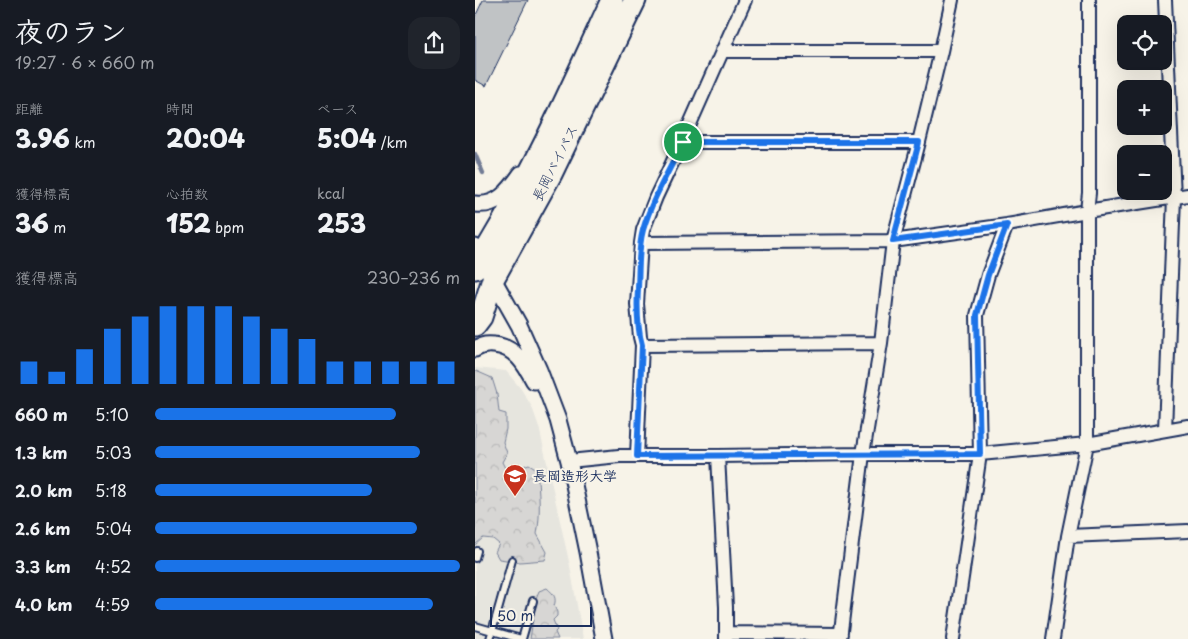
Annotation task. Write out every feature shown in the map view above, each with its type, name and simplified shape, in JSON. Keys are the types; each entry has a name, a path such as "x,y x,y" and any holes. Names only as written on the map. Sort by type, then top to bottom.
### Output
{"highway":[{"name":"長岡バイパス","path":"475,326 481,317 481,263 556,120 612,0"},
{"name":"長岡バイパス","path":"481,263 551,174 635,0"}],"street":[{"path":"637,456 642,345 637,304 643,230 656,196 683,142 745,0"},
{"path":"718,456 726,636 840,636 863,454 881,343 893,241 919,142 952,0"},
{"path":"1053,639 1068,536 1087,444 1089,0"},
{"path":"1165,0 1174,197 1165,430"},
{"path":"722,51 941,51"},
{"path":"475,204 485,205 495,201 506,192 515,182 556,120"},
{"path":"683,142 919,142"},
{"path":"641,243 893,241 1007,225 1188,195"},
{"path":"953,639 980,454 977,315 988,275 1007,225"},
{"path":"481,263 519,325 558,420 587,543 604,639"},
{"path":"642,345 881,343"},
{"path":"475,349 486,345 496,345 511,350 519,356 526,366 549,415 598,639"},
{"path":"569,461 637,456 980,454 1087,444 1188,426"},
{"path":"1068,536 1188,531"}],"lane":[{"path":"489,639 512,560"},
{"path":"475,626 522,639 533,601"}],"shaded area":[{"name":"長岡造形大学","path":"475,368 506,371 521,389 532,407 539,427 570,566 583,639 475,639"}],"green space":[{"path":"476,371 492,378 497,394 499,412 506,414 506,429 503,442 507,453 502,462 507,472 529,464 537,469 539,510 537,534 547,552 545,560 520,562 499,559 495,552 499,544 493,539 483,538 475,545"},
{"path":"547,588 555,598 554,606 557,616 553,620 558,639 530,639 534,603 539,591"}],"building":[{"path":"483,0 528,0 486,86 475,80 475,17"}],"waterway":[{"path":"475,154 483,173"}],"place":[{"name":"長岡造形大学","path":"515,497"}],"route":[{"path":"683,142 919,142 893,241 1007,225 988,275 977,315 980,454 637,456 642,345 637,304 641,243 643,230 656,196 683,142"}]}
